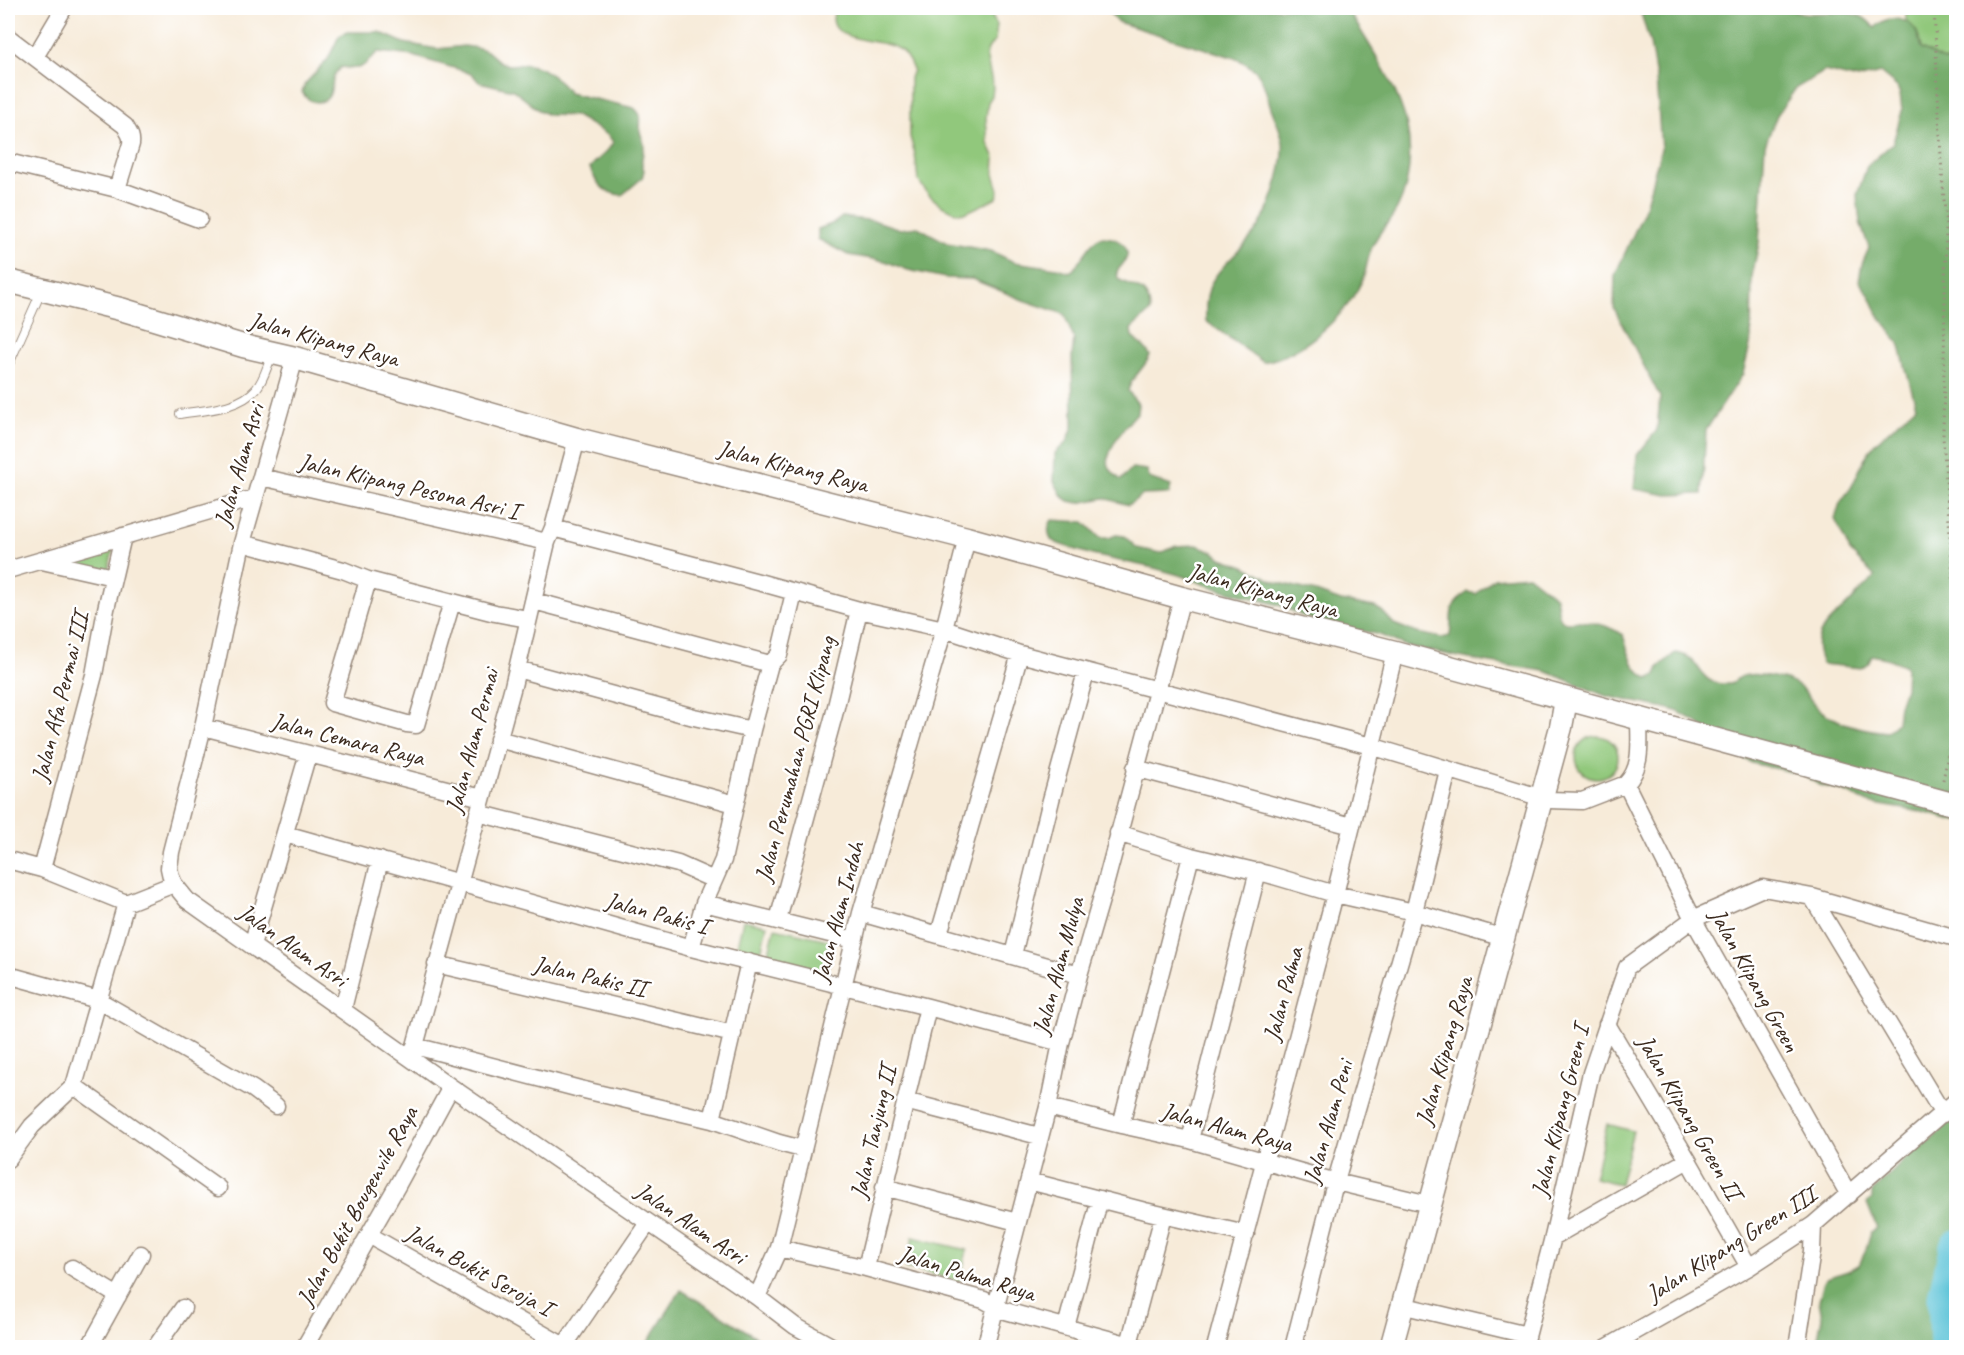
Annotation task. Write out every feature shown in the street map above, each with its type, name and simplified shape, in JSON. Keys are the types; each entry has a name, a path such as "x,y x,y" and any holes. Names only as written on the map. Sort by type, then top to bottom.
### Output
{"main road":[{"name":"Jalan Klipang Raya","path":"8,280 295,358 577,439 967,538 1182,598 1395,652 1947,802"},
{"name":"Jalan Klipang Raya","path":"1391,1347 1542,798 1566,700"}],"street":[{"path":"35,57 64,8"},
{"path":"8,37 125,126 132,138 117,189"},
{"path":"8,162 117,189 199,219"},
{"name":"Jalan Alam Asri","path":"295,358 242,543 203,727 171,852 169,868 174,884 187,900 343,1009 412,1051 451,1087 757,1297 795,1326 833,1347"},
{"name":"Jalan Alam Permai","path":"412,1051 498,740 577,439"},
{"name":"Jalan Klipang Pesona Asri I","path":"261,477 550,535"},
{"path":"8,572 254,498"},
{"name":"Jalan Perumahan PGRI Klipang","path":"550,535 762,583 859,610 944,629 1020,654 1371,746 1542,798"},
{"name":"Jalan Afa Permai III","path":"42,869 94,675 123,536"},
{"name":"Jalan Alam Indah","path":"757,1297 779,1248 861,913 944,629 967,538"},
{"path":"242,543 343,570 368,580 495,613 528,619"},
{"path":"41,561 113,577"},
{"path":"368,580 332,704 407,724 416,725 452,602"},
{"name":"Jalan Perumahan PGRI Klipang","path":"480,806 678,864 714,880 723,860 752,730 770,664 779,655 794,593"},
{"name":"Jalan Alam Mulya","path":"985,1347 1048,1107 1061,1043 1182,598"},
{"name":"Jalan Perumahan PGRI Klipang","path":"534,601 770,664"},
{"name":"Jalan Perumahan PGRI Klipang","path":"777,920 834,715 859,610"},
{"name":"Jalan Palma","path":"1215,1347 1335,894 1395,652"},
{"path":"939,934 1020,654"},
{"name":"Jalan Perumahan PGRI Klipang","path":"517,669 694,717 752,730"},
{"path":"1013,955 1051,800 1086,672"},
{"path":"1542,798 1582,801 1626,784 1637,770 1640,750 1639,719"},
{"name":"Jalan Cemara Raya","path":"203,727 308,754 480,806"},
{"name":"Jalan Perumahan PGRI Klipang","path":"498,740 735,804"},
{"path":"252,945 308,754"},
{"path":"1135,768 1352,826"},
{"name":"Jalan Alam Peni","path":"1293,1347 1336,1182 1414,912 1448,770"},
{"name":"Jalan Klipang Green","path":"1626,784 1693,919 1849,1195"},
{"path":"1118,833 1191,855 1335,894 1414,912 1504,938"},
{"name":"Jalan Pakis I","path":"285,834 691,948 1061,1043"},
{"path":"1121,1125 1191,855"},
{"path":"8,860 42,869 126,903 174,884"},
{"path":"343,1009 380,860"},
{"path":"1190,1140 1258,872"},
{"path":"691,948 704,903 714,880"},
{"name":"Jalan Klipang Green I","path":"1525,1341 1553,1237 1591,1072 1627,967 1693,919 1749,892 1763,888 1812,897 1956,938"},
{"path":"1812,897 1943,1114"},
{"path":"8,1159 32,1126 74,1086 126,903"},
{"path":"704,903 854,940"},
{"path":"861,913 1079,975"},
{"path":"712,1120 749,962"},
{"name":"Jalan Pakis II","path":"436,964 733,1034"},
{"path":"8,975 98,1000 253,1089 276,1106"},
{"name":"Jalan Tanjung II","path":"866,1268 928,1007"},
{"name":"Jalan Klipang Green II","path":"1607,1024 1749,1267"},
{"path":"412,1051 712,1120 802,1149"},
{"path":"74,1086 218,1188"},
{"name":"Jalan Bukit Bougenvile Raya","path":"311,1345 451,1087"},
{"path":"905,1101 1039,1136"},
{"name":"Jalan Klipang Green III","path":"1606,1347 1749,1267 1813,1225 1956,1101"},
{"name":"Jalan Alam Raya","path":"1048,1107 1190,1140 1336,1182 1430,1204"},
{"path":"1553,1237 1688,1160"},
{"path":"1029,1181 1163,1216 1246,1234"},
{"path":"884,1187 1017,1222"},
{"path":"1066,1326 1100,1200"},
{"path":"1135,1346 1163,1216"},
{"path":"563,1346 648,1223"},
{"path":"1797,1347 1812,1251 1813,1225"},
{"name":"Jalan Bukit Seroja I","path":"369,1235 563,1346"},
{"name":"Jalan Palma Raya","path":"779,1248 866,1268 984,1300 995,1304 1002,1310 1135,1346"},
{"path":"89,1347 141,1254"},
{"path":"72,1268 118,1296"},
{"path":"1401,1305 1525,1341"},
{"path":"155,1347 183,1308"}],"lane":[{"path":"8,366 43,289"},
{"path":"180,414 218,408 248,396 256,390 273,352"}],"path":[{"path":"1934,8 1946,228 1943,438 1956,617"},
{"path":"1947,802 1956,715"}],"green space":[{"path":"836,8 987,8 997,25 995,41 989,47 986,55 993,87 986,118 988,143 995,158 994,174 999,190 997,198 967,212 958,213 942,206 928,194 918,180 915,154 910,137 910,78 913,70 905,55 897,48 854,38 836,28 833,20"},
{"path":"1105,8 1347,8 1382,65 1397,96 1407,126 1410,157 1402,198 1373,245 1364,276 1348,304 1323,331 1294,351 1263,362 1206,321 1208,292 1212,282 1217,273 1257,229 1269,206 1281,166 1283,143 1280,130 1260,76 1250,66 1232,57 1118,22"},
{"path":"1637,8 1788,8 1805,13 1842,13 1860,16 1875,28 1886,21 1898,19 1910,24 1914,29 1921,49 1946,61 1956,56 1956,821 1923,812 1868,803 1843,791 1819,785 1804,775 1752,763 1737,755 1695,721 1670,709 1606,696 1545,671 1484,662 1406,646 1380,635 1363,631 1343,632 1336,627 1279,605 1215,588 1154,568 1092,555 1051,540 1048,530 1052,520 1084,522 1100,538 1124,536 1137,548 1161,553 1176,546 1197,545 1276,582 1341,601 1375,607 1394,624 1417,633 1442,638 1450,636 1453,606 1461,597 1468,592 1476,594 1494,578 1528,575 1556,597 1558,613 1562,620 1598,624 1623,635 1634,665 1649,679 1656,675 1659,667 1675,653 1685,655 1710,680 1731,684 1738,678 1752,675 1780,679 1797,685 1817,708 1831,717 1854,726 1887,732 1897,722 1899,705 1905,688 1906,666 1872,655 1868,663 1861,668 1822,664 1817,646 1818,638 1825,626 1875,577 1850,551 1835,519 1840,503 1875,443 1916,406 1899,343 1878,314 1870,296 1859,281 1862,264 1869,248 1860,222 1857,195 1867,166 1893,143 1902,111 1900,94 1897,87 1880,73 1858,79 1825,71 1796,88 1777,115 1765,145 1759,243 1752,276 1751,341 1743,374 1706,430 1702,494 1667,495 1634,489 1637,455 1657,430 1660,397 1614,308 1615,275 1644,211 1661,149 1656,78 1650,43 1640,10"},
{"path":"1906,8 1956,8 1956,56 1946,61 1921,49 1917,32 1906,21"},
{"path":"347,32 379,32 404,43 437,49 464,46 479,48 508,65 525,64 541,68 558,80 569,93 634,108 640,115 640,132 644,143 642,178 622,195 611,193 598,183 590,168 611,146 613,142 608,135 576,116 549,115 540,111 513,90 479,82 473,75 464,71 413,56 378,52 359,68 341,67 335,74 327,99 318,102 310,100 302,92 305,84 328,59 339,36"},
{"path":"842,217 876,221 900,229 918,227 947,243 991,251 1014,262 1069,272 1073,270 1091,245 1101,237 1111,238 1125,246 1127,255 1117,271 1118,279 1140,290 1147,298 1150,312 1131,329 1132,337 1150,355 1128,391 1138,404 1137,413 1113,445 1108,460 1109,466 1121,480 1132,468 1147,470 1149,478 1171,486 1169,494 1143,495 1128,505 1104,498 1078,503 1062,496 1054,481 1055,453 1067,442 1073,426 1072,356 1074,339 1064,314 972,279 945,278 908,270 885,261 848,255 818,239 818,229"},
{"path":"115,543 108,571 57,560"},
{"path":"1597,736 1605,737 1612,742 1617,749 1617,765 1612,772 1605,777 1597,778 1589,777 1582,772 1577,765 1576,757 1577,749 1582,742 1589,737"},
{"path":"743,920 767,925 760,957 736,951"},
{"path":"775,928 833,941 826,972 767,959"},
{"path":"1956,1115 1956,1347 1816,1347 1822,1318 1819,1300 1824,1282 1827,1278 1859,1265 1871,1232 1877,1228 1867,1203 1872,1199 1872,1192 1913,1151 1929,1141"},
{"path":"1607,1124 1633,1131 1620,1184 1594,1178"},
{"path":"913,1237 967,1250 960,1281 906,1268"},
{"path":"681,1290 772,1347 645,1347"}],"waterway":[{"path":"1946,1348 1944,1297 1956,1246"}]}
